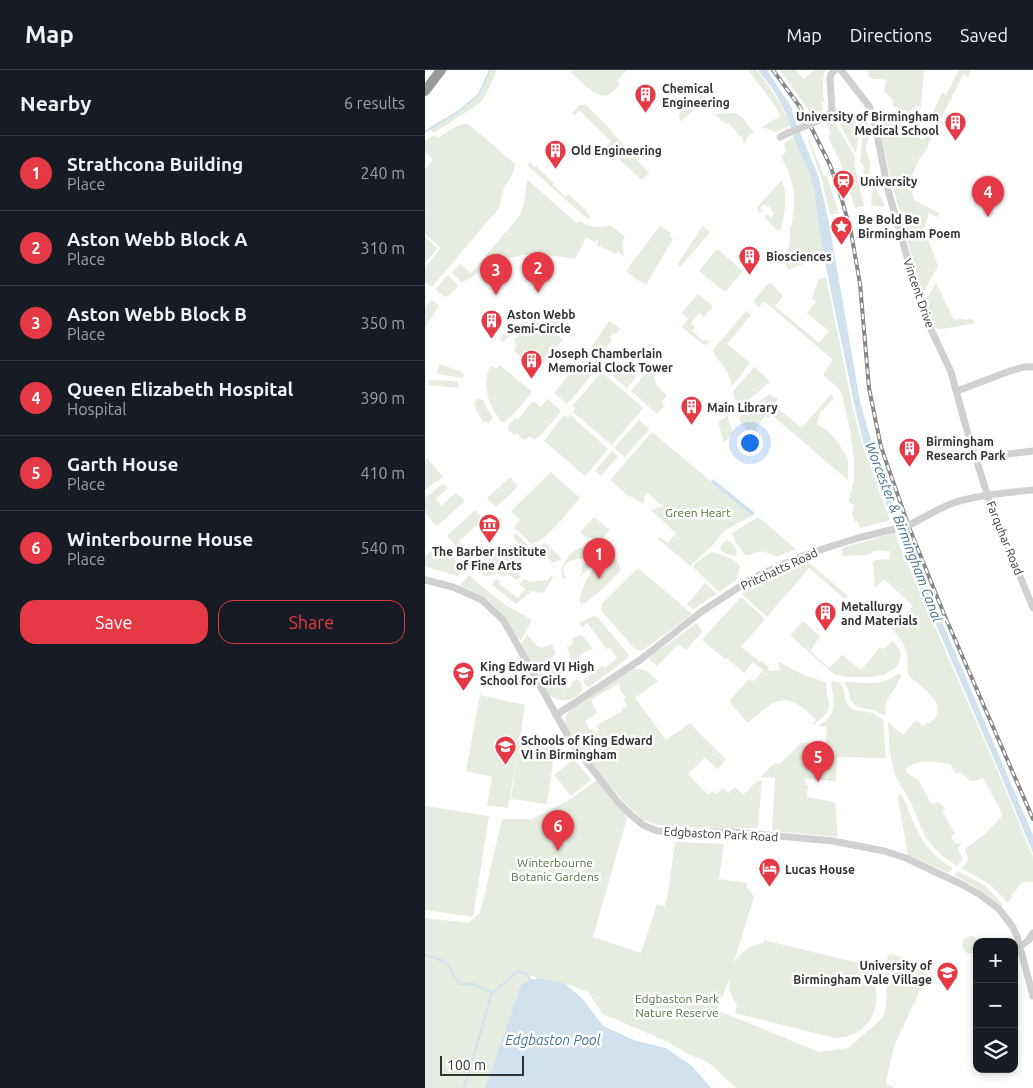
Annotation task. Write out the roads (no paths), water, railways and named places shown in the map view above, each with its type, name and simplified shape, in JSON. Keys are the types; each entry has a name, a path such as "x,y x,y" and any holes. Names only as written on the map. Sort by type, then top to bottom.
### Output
{"highway":[{"path":"425,91 441,70"}],"street":[{"path":"781,137 827,116 831,111 830,79 831,74 835,70"},
{"name":"Vincent Drive","path":"841,70 873,114 887,190 915,286 925,319 949,365 966,428 988,495"},
{"path":"957,391 1011,371 1024,367 1033,367"},
{"path":"992,456 1033,451"},
{"name":"Pritchatts Road","path":"556,715 631,666 701,612 753,578 829,546 905,526 955,502 988,495 1033,490"},
{"name":"Farquhar Road","path":"988,495 1033,608"},
{"name":"Edgbaston Park Road","path":"425,580 453,587 481,600 503,620 568,736 617,801 643,825 657,831 736,832 833,841 884,851 906,858 961,884 979,894 999,909 1012,926 1021,946 1033,996"},
{"path":"1021,946 1029,940 1033,933"}],"water":[{"path":"758,70 767,70 792,108 793,116 818,175 830,228 860,402 873,447 903,532 1033,835 1033,853 903,548 865,450 831,292 810,175 794,138 787,115 774,91"},
{"path":"713,479 755,513 752,516 711,482"},
{"name":"Edgbaston Pool","path":"539,978 564,983 583,999 603,1026 634,1040 666,1048 692,1066 711,1088 485,1088 521,985"}],"waterway":[{"path":"425,132 459,111 479,94 490,70"},
{"path":"425,955 447,964 459,984 473,984 492,993 518,971 527,974 532,982"},
{"path":"464,1088 492,993"}],"railway":[{"path":"773,70 800,107 812,129 830,165 840,193 851,232 860,284 869,388 881,447 909,527 944,614 1033,819"}],"place":[{"name":"Chemical Engineering","path":"646,114"},
{"name":"University of Birmingham Medical School","path":"955,142"},
{"name":"Old Engineering","path":"555,169"},
{"name":"University","path":"844,200"},
{"name":"Queen Elizabeth Hospital","path":"988,217"},
{"name":"Be Bold Be Birmingham Poem","path":"842,245"},
{"name":"Biosciences","path":"750,275"},
{"name":"Aston Webb Block A","path":"538,293"},
{"name":"Aston Webb Block B","path":"496,295"},
{"name":"Aston Webb Semi-Circle","path":"491,340"},
{"name":"Joseph Chamberlain Memorial Clock Tower","path":"532,379"},
{"name":"Main Library","path":"691,426"},
{"name":"Birmingham Research Park","path":"910,467"},
{"name":"The Barber Institute of Fine Arts","path":"489,543"},
{"name":"Strathcona Building","path":"599,579"},
{"name":"Metallurgy and Materials","path":"825,632"},
{"name":"King Edward VI High School for Girls","path":"464,692"},
{"name":"Schools of King Edward VI in Birmingham","path":"505,766"},
{"name":"Garth House","path":"818,782"},
{"name":"Winterbourne House","path":"558,851"},
{"name":"Lucas House","path":"769,888"},
{"name":"University of Birmingham Vale Village","path":"948,991"}],"park label":[{"name":"Green Heart","path":"698,512"},
{"name":"Winterbourne Botanic Gardens","path":"555,869"},
{"name":"Edgbaston Park Nature Reserve","path":"677,1005"}],"water label":[{"name":"Worcester & Birmingham Canal","path":"904,532"}]}
